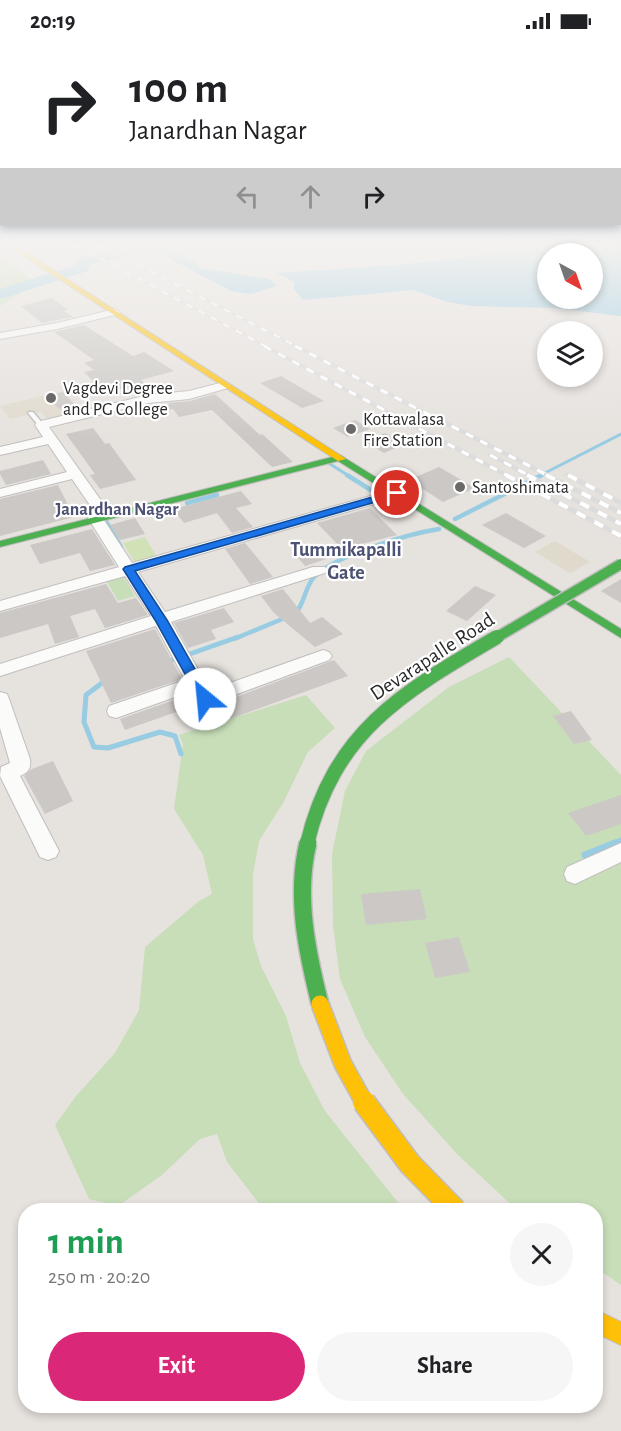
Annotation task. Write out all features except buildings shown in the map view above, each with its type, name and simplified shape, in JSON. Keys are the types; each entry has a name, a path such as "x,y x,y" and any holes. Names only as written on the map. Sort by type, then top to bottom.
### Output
{"main road":[{"path":"111,310 224,386 621,634"},
{"path":"0,544 340,458"},
{"name":"Devarapalle Road","path":"447,1203 419,1177 368,1110 340,1062 316,995 303,941 300,867 316,803 338,761 375,719 408,693 459,660 621,564"},
{"path":"603,1325 621,1334"}],"street":[{"path":"0,336 57,327 115,312"},
{"path":"224,386 189,395 148,399 41,424 76,474 205,699 323,656"},
{"path":"0,451 51,439"},
{"path":"0,493 76,474"},
{"path":"0,606 397,493"},
{"path":"0,670 319,570"},
{"path":"116,711 196,683"},
{"path":"0,699 21,767 8,772 48,851"},
{"path":"575,873 621,852"}],"lane":[{"path":"31,413 41,424"}],"shaded area":[{"name":"Vagdevi Degree and PG College","path":"64,391 82,412 48,420 41,412 10,419 0,406"},
{"path":"555,541 590,562 570,573 535,552"}],"green space":[{"path":"145,537 157,557 135,563 123,543"},
{"path":"124,577 135,596 118,601 107,582"},
{"path":"509,657 621,775 621,1285 603,1273 603,1203 509,1203 458,1155 403,1094 365,1037 340,979 333,926 332,854 345,791 366,751 449,687"},
{"path":"306,695 335,728 308,752 283,803 259,841 253,875 253,939 261,966 286,1016 300,1063 325,1111 398,1203 259,1203 227,1162 217,1134 200,1139 162,1175 122,1203 106,1203 89,1199 55,1125 76,1096 115,1053 139,1010 145,947 199,901 212,894 203,855 174,809 183,744 179,735"}],"water":[{"path":"569,310 621,310 621,316"}],"waterway":[{"path":"539,476 621,434"},
{"path":"330,464 349,476"},
{"path":"347,475 374,492"},
{"path":"455,519 542,475"},
{"path":"187,503 217,495"},
{"path":"105,520 121,547"},
{"path":"296,613 312,580 325,568 374,546 439,529"},
{"path":"234,639 287,617"},
{"path":"167,662 238,637"},
{"path":"106,680 86,695 84,722 94,747 108,748 160,732 175,736 181,754"},
{"path":"611,844 621,840"},
{"path":"585,855 615,843"}],"railway":[{"path":"197,310 267,347"},
{"path":"225,310 298,347"},
{"path":"264,346 508,476"},
{"path":"295,346 549,476"},
{"path":"490,455 530,476"},
{"path":"506,475 621,536"},
{"path":"527,475 621,524"},
{"path":"546,475 621,513"},
{"path":"568,475 621,503"}],"traffic: fast":[{"path":"0,544 340,458"},
{"path":"341,459 621,634"},
{"path":"320,1004 310,965 304,927 302,889 306,852 314,816 328,781 349,748 376,718 402,696 446,667 621,564"}],"traffic: slow":[{"path":"110,310 341,459"},
{"path":"320,1004 343,1064 373,1116 390,1141 448,1203"},
{"path":"603,1325 621,1334"}],"place":[{"name":"Vagdevi Degree and PG College","path":"51,398"},
{"name":"Kottavalasa Fire Station","path":"351,429"},
{"name":"Santoshimata","path":"460,487"}],"district":[{"name":"Janardhan Nagar","path":"117,509"},
{"name":"Tummikapalli Gate","path":"346,560"}],"route":[{"path":"205,699 161,620 129,569 397,493"}]}
